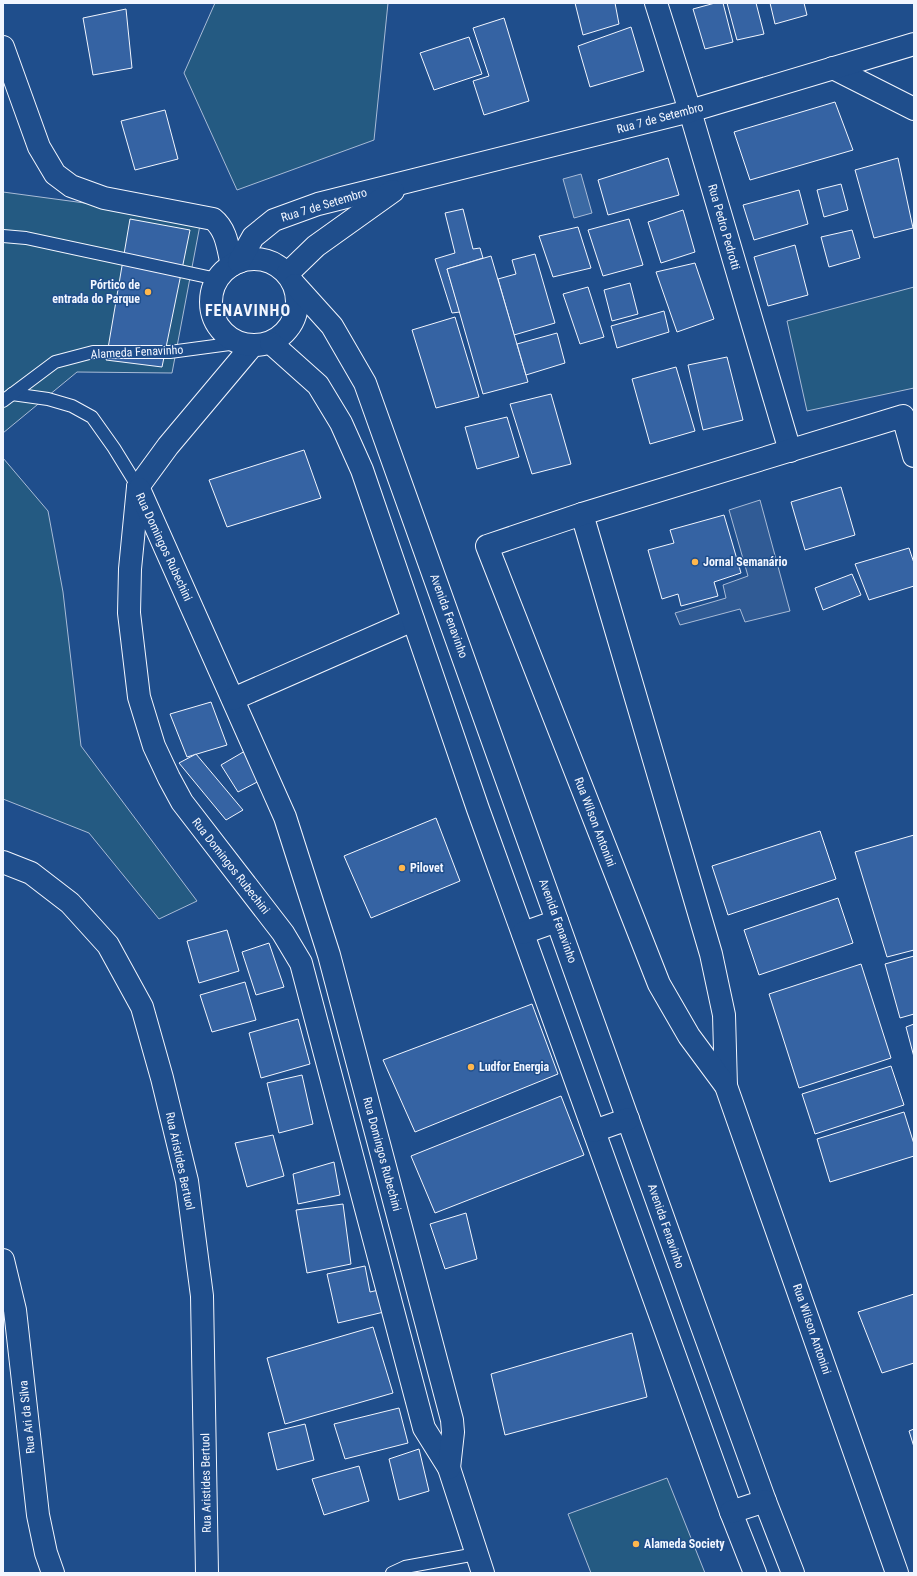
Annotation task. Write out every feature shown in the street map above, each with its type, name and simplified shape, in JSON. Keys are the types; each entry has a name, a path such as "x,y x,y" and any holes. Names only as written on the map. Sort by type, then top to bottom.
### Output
{"street":[{"name":"Rua Pedro Pedrotti","path":"656,3 690,111 790,451"},
{"name":"Rua 7 de Setembro","path":"230,269 254,237 274,220 318,204 690,111 914,44"},
{"path":"3,47 39,147 55,174 71,186 104,198 213,219 220,225 225,234 230,269"},
{"path":"833,68 914,108"},
{"name":"Rua 7 de Setembro","path":"291,279 316,246 403,183"},
{"path":"138,488 168,446 254,344 283,335 292,325 297,312 298,298 291,279 277,265 265,260 252,259 230,269 212,293 211,308 216,323 225,334 254,344 318,385 341,423 362,470 523,933 731,1512 755,1573"},
{"name":"Avenida Fenavinho","path":"291,279 332,326 365,383 696,1310 765,1501 793,1573"},
{"path":"582,514 903,416 914,456"},
{"name":"Rua Domingos Rubechini","path":"138,488 285,817 329,955 452,1420 453,1432 449,1468"},
{"name":"Rua Domingos Rubechini","path":"138,488 130,569 129,613 139,697 154,746 168,778 182,802 283,933 300,964 424,1428 449,1468 480,1563"},
{"name":"Rua Wilson Antonini","path":"726,1086 724,1015 711,954 582,514 487,546 659,984 689,1036 726,1086 898,1573"},
{"path":"388,548 420,537"},
{"path":"233,699 414,620"},
{"name":"Rua Aristides Bertuol","path":"3,862 31,872 70,903 108,945 142,1007 162,1078 187,1181 202,1296 207,1573"},
{"path":"523,933 557,921"},
{"path":"594,1131 628,1119"},
{"name":"Rua Ari da Silva","path":"3,1260 15,1310 38,1515 46,1553 53,1573"},
{"path":"662,1320 696,1310"},
{"path":"731,1512 765,1501"}],"lane":[{"path":"3,236 26,238 230,269"},
{"name":"Alameda Fenavinho","path":"7,398 55,362 93,352 170,352 254,344"},
{"path":"7,398 48,399 72,406 92,417 114,448 138,488"},
{"path":"392,1573 405,1567 480,1563"}],"shaded area":[{"path":"215,3 388,3 374,140 237,190 184,73"},
{"path":"581,174 592,213 574,218 563,179"},
{"path":"3,192 92,204 200,225 172,373 77,372 3,433"},
{"path":"914,287 914,388 807,411 787,321"},
{"path":"3,458 48,511 63,592 81,746 197,901 159,919 89,833 3,799"},
{"path":"760,500 790,611 745,622 740,609 680,625 675,613 726,598 723,585 748,576 729,510"},
{"name":"Alameda Society","path":"667,1478 705,1573 591,1573 568,1514"}],"building":[{"path":"575,3 615,3 619,24 583,35"},
{"path":"715,3 723,3 733,42 705,49 693,9"},
{"path":"727,3 756,3 764,34 737,40"},
{"path":"770,3 804,3 807,15 775,24"},
{"path":"126,9 132,68 93,75 83,18"},
{"path":"504,18 529,101 484,115 473,81 489,76 473,28"},
{"path":"631,27 644,71 590,87 578,46"},
{"path":"469,37 482,74 434,90 420,53"},
{"path":"835,102 853,150 750,180 734,132"},
{"path":"165,110 178,159 135,170 121,121"},
{"path":"668,158 679,195 608,215 598,180"},
{"path":"898,158 913,228 874,238 855,170"},
{"path":"841,184 848,210 824,217 817,190"},
{"path":"799,190 808,224 754,240 743,205"},
{"path":"463,209 473,249 480,248 483,258 447,269 460,312 452,313 435,259 455,253 445,213"},
{"path":"683,210 695,252 661,263 648,222"},
{"name":"Pórtico de entrada do Parque","path":"130,219 190,230 162,367 106,360"},
{"path":"629,219 643,265 603,276 588,230"},
{"path":"578,227 591,268 553,277 539,236"},
{"path":"852,230 860,258 829,267 821,237"},
{"path":"795,245 808,295 768,306 754,257"},
{"path":"535,254 555,323 514,335 498,279 516,274 512,260"},
{"path":"491,256 528,382 483,394 447,269"},
{"path":"695,263 714,319 677,332 656,272"},
{"path":"630,283 638,314 612,321 604,290"},
{"path":"588,287 604,337 580,344 563,294"},
{"path":"664,311 669,332 617,348 611,326"},
{"path":"455,317 479,397 436,408 412,330"},
{"path":"557,333 565,363 526,375 517,344"},
{"path":"727,357 743,420 703,430 688,365"},
{"path":"676,367 695,431 650,444 632,379"},
{"path":"551,394 571,464 532,474 510,404"},
{"path":"507,417 519,457 477,469 465,427"},
{"path":"304,450 321,498 227,527 209,480"},
{"path":"841,487 855,535 805,550 791,502"},
{"name":"Jornal Semanário","path":"724,515 741,573 714,582 718,596 681,606 678,594 662,599 648,550 674,543 670,530"},
{"path":"909,548 914,563 914,586 869,600 855,564"},
{"path":"852,574 861,595 823,610 815,588"},
{"path":"211,702 227,745 187,757 170,714"},
{"path":"245,751 261,780 238,792 221,765"},
{"path":"196,754 243,810 226,820 179,763"},
{"name":"Pilovet","path":"436,818 460,881 371,918 344,856"},
{"path":"820,831 836,879 728,915 712,866"},
{"path":"914,835 914,950 887,957 855,852"},
{"path":"838,898 853,943 759,975 744,930"},
{"path":"227,930 239,971 199,983 187,941"},
{"path":"269,943 284,987 256,995 242,952"},
{"path":"914,956 914,1014 900,1018 885,964"},
{"path":"861,964 891,1058 799,1088 769,994"},
{"path":"245,982 256,1020 212,1032 200,995"},
{"name":"Ludfor Energia","path":"532,1004 558,1074 415,1132 383,1060"},
{"path":"298,1019 310,1064 261,1078 249,1033"},
{"path":"914,1024 914,1057 906,1027"},
{"path":"891,1066 904,1105 815,1134 802,1094"},
{"path":"302,1075 313,1124 279,1133 267,1083"},
{"path":"561,1096 584,1155 435,1213 411,1156"},
{"path":"904,1112 914,1144 914,1156 830,1182 817,1139"},
{"path":"273,1135 284,1176 247,1187 235,1143"},
{"path":"334,1162 340,1195 298,1204 293,1174"},
{"path":"343,1204 351,1264 307,1273 296,1210"},
{"path":"466,1213 477,1259 445,1269 430,1224"},
{"path":"365,1266 370,1292 383,1289 388,1311 338,1323 327,1274"},
{"path":"914,1294 914,1363 882,1373 858,1312"},
{"path":"373,1327 393,1393 285,1424 267,1358"},
{"path":"632,1333 647,1397 505,1435 491,1374"},
{"path":"399,1408 408,1443 345,1459 334,1424"},
{"path":"305,1424 314,1460 277,1470 268,1433"},
{"path":"914,1429 914,1447 909,1431"},
{"path":"419,1449 429,1491 399,1500 389,1459"},
{"path":"359,1466 369,1501 324,1515 312,1479"}],"place":[{"name":"Pórtico de entrada do Parque","path":"148,292"},
{"name":"Jornal Semanário","path":"695,562"},
{"name":"Pilovet","path":"402,868"},
{"name":"Ludfor Energia","path":"471,1067"},
{"name":"Alameda Society","path":"636,1544"}],"district":[{"name":"FENAVINHO","path":"248,310"}]}
